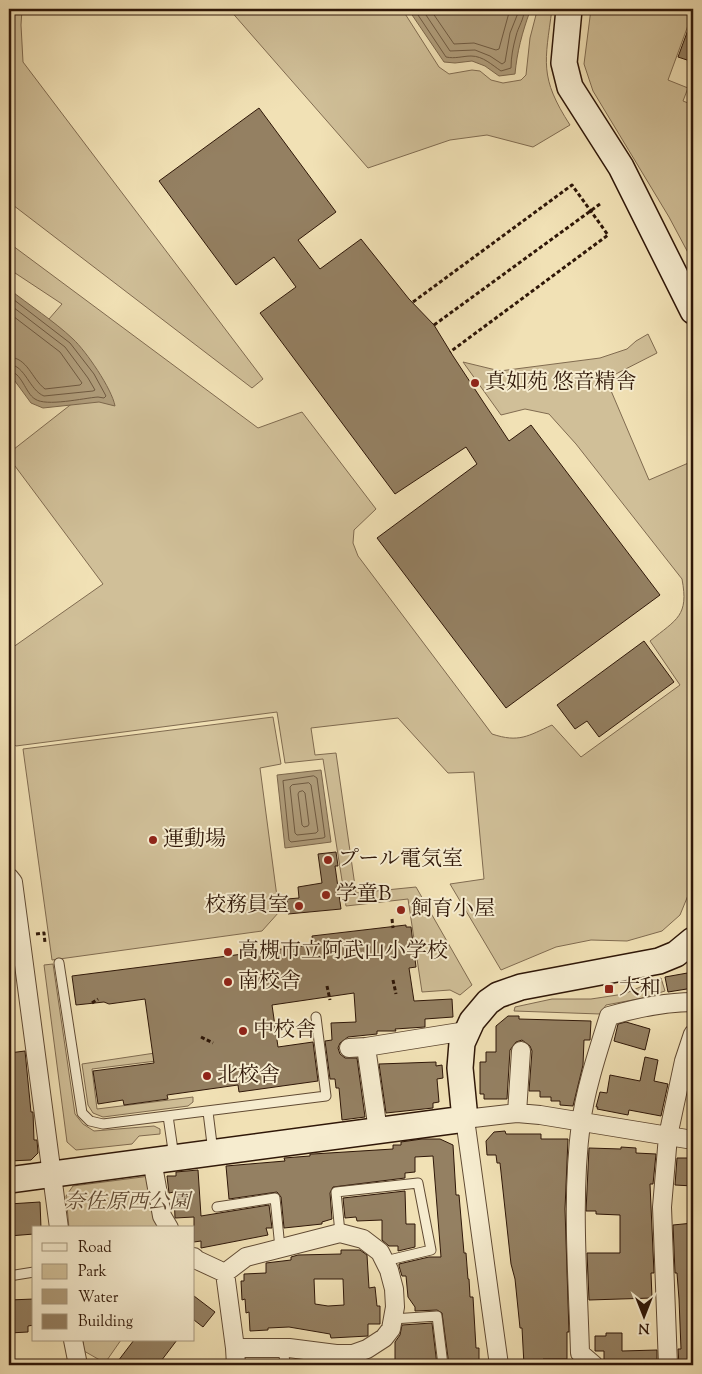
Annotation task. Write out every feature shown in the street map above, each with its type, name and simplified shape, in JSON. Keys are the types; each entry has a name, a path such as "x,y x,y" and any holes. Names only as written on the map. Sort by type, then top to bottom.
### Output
{"street":[{"path":"569,9 564,62 570,87 621,167 693,311"},
{"path":"9,877 13,882 50,1174 59,1226"},
{"path":"498,1365 465,1119 460,1056 466,1031 472,1020 484,1006 509,990 659,961 676,954 693,940"},
{"path":"594,1365 580,1353 576,1175 581,1122 599,1048 609,1016 644,1006 693,1002"},
{"path":"378,1130 358,1047 466,1031"},
{"path":"668,1365 662,1207 668,1136 684,1061 693,1034"},
{"path":"517,1113 521,1051"},
{"path":"9,1180 517,1113 693,1140"},
{"path":"163,1159 162,1216 168,1226"},
{"path":"225,1273 246,1256 340,1233 363,1239 380,1252 389,1270 394,1289 394,1319 391,1329 384,1338 354,1360 336,1354 282,1348 235,1348"},
{"path":"195,1258 225,1273"},
{"path":"225,1273 236,1365"},
{"path":"73,1342 78,1365"}],"lane":[{"path":"59,963 82,1113 90,1121 103,1124 326,1096 316,1017"},
{"path":"208,1112 213,1152"},
{"path":"163,1159 168,1116"},
{"path":"340,1233 336,1192 418,1184 431,1250 385,1261"},
{"path":"217,1207 275,1198 280,1248"},
{"path":"9,1276 32,1272"},
{"path":"394,1319 437,1316 443,1365"},
{"path":"282,1348 286,1365"}],"path":[{"path":"413,302 572,185 608,235 450,352"},
{"path":"434,325 600,204"},
{"path":"392,918 393,928"},
{"path":"39,934 44,933 45,942"},
{"path":"392,980 396,994"},
{"path":"327,986 330,1000"},
{"path":"92,1003 98,999"},
{"path":"201,1037 212,1043"}],"green space":[{"path":"9,9 22,9 23,62 263,379 252,388 9,202"},
{"path":"229,9 402,9 439,67 449,74 472,70 480,71 491,80 503,83 521,80 526,75 530,38 536,9 552,9 546,56 547,69 553,94 570,125 533,147 487,135 450,140 368,168"},
{"path":"591,9 606,9 627,14 635,9 685,9 690,20 668,80 688,88 683,101 693,105 693,262 669,217 593,91 584,64"},
{"path":"9,243 258,428 302,412 376,509 354,530 353,543 358,556 492,734 501,737 517,738 530,735 552,725 581,757 680,685 650,641 679,616 684,601 682,579 576,444 549,414 525,409 501,415 463,362 500,371 600,358 627,349 648,334 657,353 606,379 649,480 693,461 693,776 689,893 680,915 662,931 627,941 591,940 556,947 501,970 450,884 484,879 474,772 448,773 398,718 311,728 315,755 336,753 356,893 416,887 472,985 460,995 450,990 422,992 408,899 346,906 323,759 285,763 277,712 16,746 9,741 9,650 103,584 9,458 9,453 97,384 49,319 62,304 9,269"},
{"name":"運動場","path":"273,717 281,764 260,768 279,912 262,931 52,960 23,749"},
{"path":"53,964 75,1114 83,1124 94,1131 154,1126 160,1129 160,1134 139,1136 132,1144 76,1150 67,1142 44,965"},
{"path":"661,978 665,991 643,998 606,1005 600,1014 514,1011 515,1007 552,999 591,999 624,994"},
{"path":"155,1053 156,1061 92,1069 97,1109 193,1097 193,1102 188,1106 103,1117 93,1113 88,1105 82,1064"},
{"name":"奈佐原西公園","path":"150,1176 157,1226 69,1226 66,1196 73,1186"},
{"path":"83,1342 120,1342 105,1363 84,1351"}],"water":[{"path":"408,9 524,9 530,11 520,42 515,74 499,76 485,66 472,61 444,62"},
{"path":"9,289 73,339 104,380 115,406 99,402 43,408 31,403 9,373"},
{"path":"321,770 331,842 285,848 277,775"}],"building":[{"path":"693,19 693,62 678,57"},
{"path":"259,108 336,212 298,240 320,269 361,239 409,299 434,325 509,441 531,425 660,595 506,708 377,538 477,464 466,447 395,494 260,313 296,287 274,257 236,285 159,181"},
{"path":"644,641 674,682 599,737 587,721 575,729 557,705"},
{"path":"336,852 338,866 335,866 341,909 288,914 287,899 299,898 298,887 322,883 318,854"},
{"path":"406,925 406,927 411,927 416,967 409,968 414,1001 452,999 453,1017 425,1019 425,1027 395,1029 396,1031 377,1031 377,1034 348,1037 340,1043 338,1048 340,1054 345,1058 357,1058 365,1117 342,1120 339,1088 336,1088 335,1079 330,1079 325,1041 332,1040 331,1023 356,1022 354,993 272,1005 278,1047 313,1042 318,1081 239,1092 238,1085 167,1095 168,1099 124,1105 123,1100 98,1104 93,1071 154,1063 145,999 109,1004 104,1002 76,1005 72,976 313,945 312,936"},
{"path":"693,972 693,988 668,992 665,977"},
{"path":"508,1016 519,1016 519,1019 591,1021 590,1040 584,1040 583,1065 573,1106 560,1105 560,1101 551,1101 551,1097 540,1097 540,1091 529,1091 532,1051 530,1046 522,1040 516,1042 510,1050 507,1099 484,1099 484,1094 480,1094 480,1062 486,1062 486,1052 496,1052 496,1026"},
{"path":"626,1022 650,1029 645,1050 614,1041 618,1024"},
{"path":"25,1051 31,1112 33,1112 34,1140 37,1140 38,1153 31,1160 9,1161 9,1142 11,1142 9,1053"},
{"path":"645,1057 658,1060 654,1081 668,1084 661,1116 629,1110 628,1115 597,1109 600,1092 607,1093 610,1075 640,1081"},
{"path":"436,1062 436,1066 442,1065 443,1078 437,1079 439,1102 433,1103 433,1108 386,1113 379,1064"},
{"path":"505,1131 506,1134 541,1134 541,1139 568,1139 565,1209 569,1332 567,1332 567,1359 543,1359 543,1365 524,1365 522,1328 520,1328 515,1279 511,1264 500,1163 497,1163 496,1155 487,1155 486,1141 494,1132"},
{"path":"440,1139 453,1145 456,1195 459,1195 470,1297 473,1297 479,1365 449,1365 442,1313 437,1310 415,1311 415,1307 408,1297 406,1276 402,1276 399,1266 399,1264 429,1257 441,1257 433,1156 415,1157 415,1172 405,1173 405,1178 333,1187 330,1193 332,1219 322,1222 322,1224 284,1228 281,1197 277,1192 229,1199 226,1166 285,1161 284,1158 310,1156 310,1154 393,1149 393,1145 401,1145 401,1142"},
{"path":"621,1147 636,1148 636,1153 656,1154 653,1184 650,1184 654,1273 651,1273 652,1298 589,1300 587,1253 620,1253 620,1215 596,1214 596,1211 586,1211 589,1148 621,1149"},
{"path":"677,1158 693,1158 693,1186 675,1185"},
{"path":"198,1170 201,1216 269,1205 272,1228 266,1228 268,1235 201,1248 201,1241 195,1242 194,1217 175,1218 174,1192 169,1193 167,1176 176,1176 176,1172"},
{"path":"405,1191 406,1224 415,1224 415,1247 398,1251 398,1246 389,1246 382,1240 382,1220 357,1221 356,1217 345,1218 343,1198"},
{"path":"40,1202 41,1226 32,1226 32,1234 9,1236 9,1204"},
{"path":"693,1223 693,1365 679,1365 678,1349 681,1349 679,1299 677,1273 675,1273 673,1225"},
{"path":"341,1250 360,1250 367,1255 369,1288 375,1287 377,1306 380,1306 380,1324 368,1324 368,1336 331,1338 330,1334 289,1327 250,1331 249,1312 246,1313 245,1299 242,1300 241,1281 244,1281 244,1274 266,1273 266,1263 291,1260 291,1257 298,1255 341,1254","holes":["314,1279 343,1279 344,1305 328,1306 315,1304"]},
{"path":"195,1297 215,1312 203,1327 195,1321"},
{"path":"32,1299 32,1325 28,1326 28,1332 9,1333 9,1300"},
{"path":"432,1323 437,1365 395,1365 395,1342 400,1335 402,1325"},
{"path":"606,1333 622,1333 622,1351 657,1350 657,1365 604,1364 604,1351 595,1351 595,1336 606,1336"},
{"path":"132,1342 175,1342 158,1365 115,1365"}],"place":[{"name":"真如苑 悠音精舎","path":"475,383"},
{"name":"運動場","path":"153,840"},
{"name":"プール電気室","path":"328,860"},
{"name":"学童B","path":"326,895"},
{"name":"校務員室","path":"299,906"},
{"name":"飼育小屋","path":"401,910"},
{"name":"高槻市立阿武山小学校","path":"228,952"},
{"name":"南校舎","path":"228,982"},
{"name":"大和","path":"609,989"},
{"name":"中校舎","path":"243,1031"},
{"name":"北校舎","path":"207,1076"}]}
